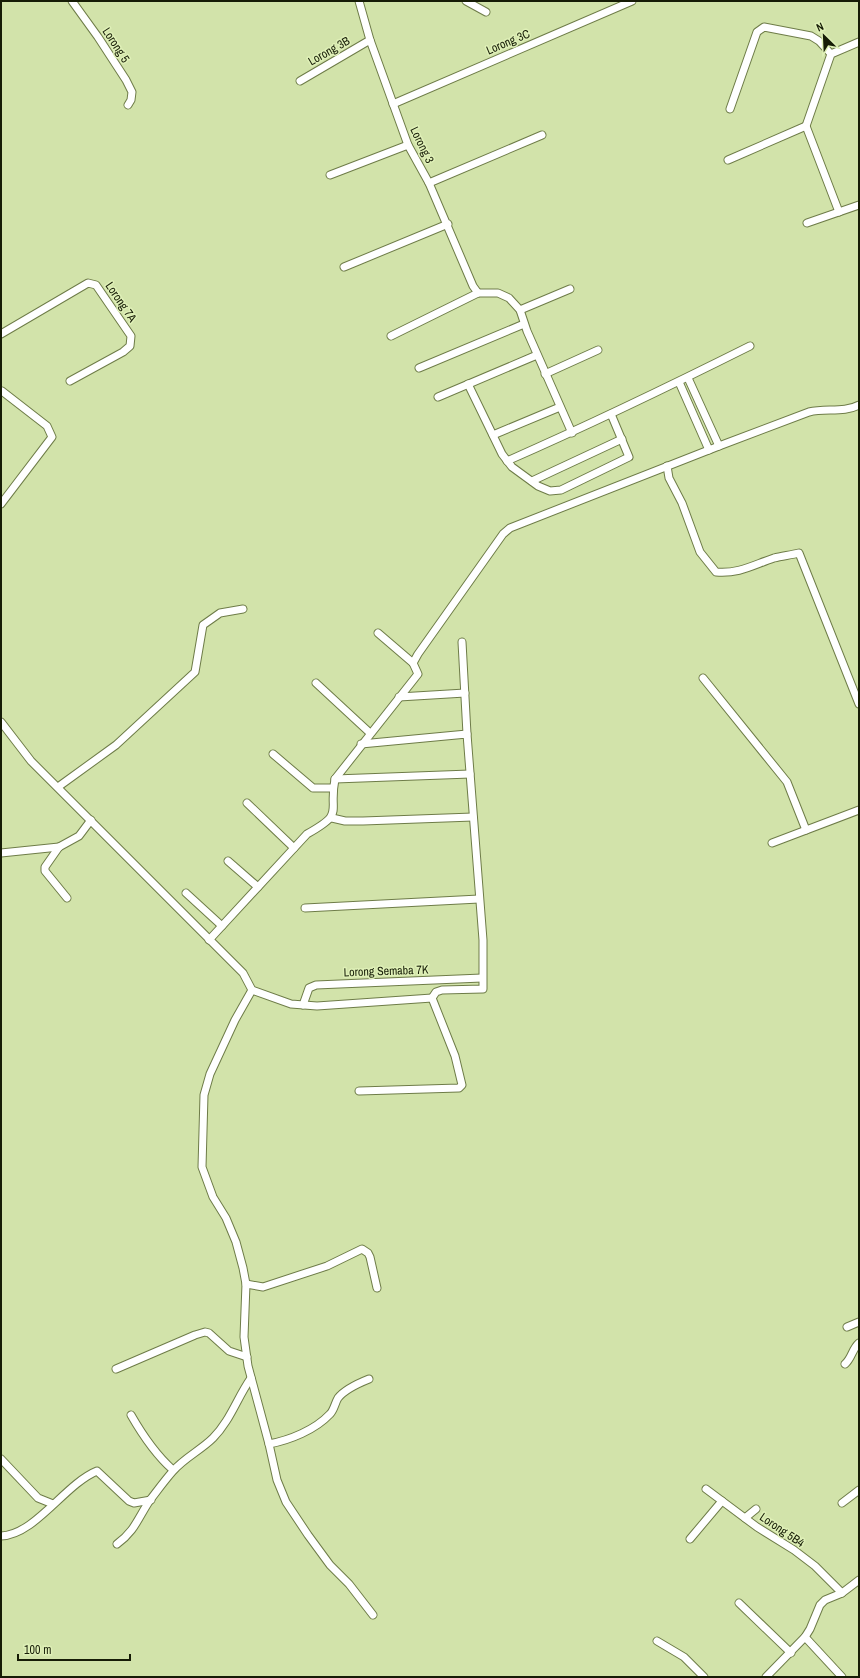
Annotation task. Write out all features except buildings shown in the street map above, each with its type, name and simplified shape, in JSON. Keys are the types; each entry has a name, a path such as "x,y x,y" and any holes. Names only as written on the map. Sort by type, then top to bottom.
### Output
{"street":[{"name":"Lorong 5","path":"72,1 126,80 132,92 131,100 128,104"},
{"name":"Lorong 3","path":"359,1 370,40 408,145 429,183 448,224 473,286 478,293"},
{"path":"466,1 486,12"},
{"name":"Lorong 3C","path":"393,104 632,1"},
{"path":"730,109 757,32 764,26 811,36 819,41 831,54"},
{"name":"Lorong 3B","path":"300,81 370,40"},
{"path":"840,212 806,126 831,54 859,42"},
{"path":"728,160 806,126"},
{"path":"429,183 542,135"},
{"path":"330,175 408,145"},
{"path":"807,223 859,205"},
{"path":"344,267 448,224"},
{"name":"Lorong 7A","path":"1,334 88,283 96,285 131,336 130,346 123,352 70,381"},
{"path":"520,310 570,290"},
{"path":"391,336 478,293 498,293 509,298 520,310 524,324 545,374 572,433"},
{"path":"419,368 524,324"},
{"path":"507,461 572,433 688,378 750,346"},
{"path":"545,374 598,350"},
{"path":"438,396 537,355"},
{"path":"688,378 718,446"},
{"path":"679,382 709,450"},
{"path":"468,384 502,454 507,461 512,467 532,481 550,491 560,490 629,457 611,414"},
{"path":"1,504 52,437 47,426 2,391"},
{"path":"413,663 500,538 510,528 718,446 809,412 818,410 842,410 859,405"},
{"path":"493,435 560,407"},
{"path":"532,481 622,439"},
{"path":"667,466 669,478 682,503 700,552 716,572 729,573 745,569 774,558 799,553 859,704"},
{"path":"58,788 116,745 195,672 203,625 220,612 243,610"},
{"path":"209,940 307,834 324,825 332,818 334,808 333,788 335,779 361,744 418,674 413,663 378,633"},
{"path":"432,998 436,992 442,990 483,989 483,940 467,734 462,642"},
{"path":"703,678 786,782 806,830"},
{"path":"316,683 370,733"},
{"path":"399,697 465,694"},
{"path":"1,722 32,761 58,788 243,973 252,990 291,1004 318,1006 432,998"},
{"path":"361,744 467,734"},
{"path":"273,754 313,788 333,788"},
{"path":"335,779 470,774"},
{"path":"247,803 294,848"},
{"path":"772,843 859,810"},
{"path":"332,818 345,821 363,821 473,817"},
{"path":"1,852 59,847 79,836 91,820"},
{"path":"59,847 45,867 45,871 67,898"},
{"path":"228,860 258,887"},
{"path":"186,893 222,926"},
{"path":"305,908 479,899"},
{"name":"Lorong Semaba 7K","path":"304,1005 309,988 316,984 482,978"},
{"path":"252,990 235,1020 210,1074 204,1095 202,1167 213,1197 226,1218 236,1242 246,1284 244,1337 247,1357 277,1480 286,1502 330,1565 349,1584 373,1615"},
{"path":"359,1091 459,1088 462,1085 455,1056 432,998"},
{"path":"246,1284 264,1287 327,1266 362,1249 368,1253 370,1257 377,1288"},
{"path":"847,1327 859,1322"},
{"path":"116,1369 205,1332 210,1333 229,1351 247,1357"},
{"path":"845,1364 859,1343"},
{"path":"117,1544 135,1528 151,1500 173,1470 212,1439 227,1422 243,1390 251,1378"},
{"path":"269,1444 282,1442 306,1431 322,1421 331,1414 339,1397 356,1385 369,1379"},
{"path":"131,1416 146,1441 158,1457 173,1470"},
{"path":"1,1459 38,1498 53,1504"},
{"path":"1,1536 8,1536 36,1520 84,1478 97,1472 129,1501 134,1503 151,1500"},
{"name":"Lorong 5B4","path":"706,1489 757,1527 794,1550 815,1566 842,1593"},
{"path":"842,1503 859,1490"},
{"path":"690,1539 722,1501"},
{"path":"745,1518 756,1509"},
{"path":"766,1677 805,1637 820,1605 825,1600 842,1593 859,1580"},
{"path":"739,1603 791,1653"},
{"path":"805,1637 842,1677"},
{"path":"657,1641 684,1657 704,1677"}]}
